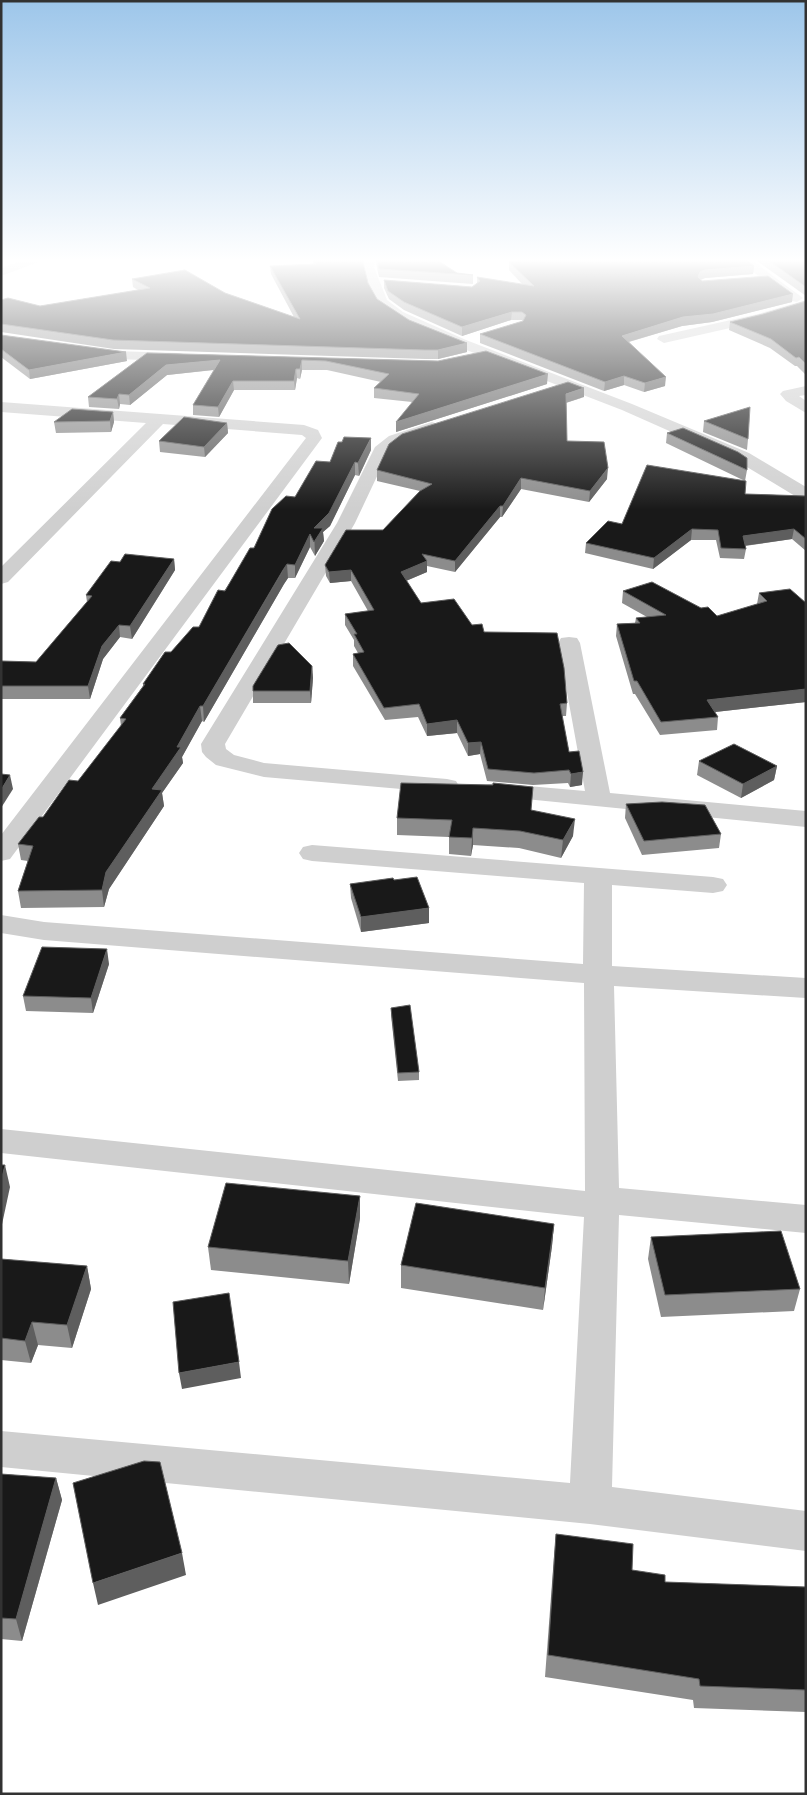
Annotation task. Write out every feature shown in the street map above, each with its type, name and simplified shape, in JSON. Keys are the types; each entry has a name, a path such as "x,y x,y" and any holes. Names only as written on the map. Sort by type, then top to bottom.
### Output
{"street":[{"path":"458,342 627,407 744,457 806,495"},
{"path":"461,343 465,342"},
{"path":"78,349 114,355 189,358"},
{"path":"461,360 488,353"},
{"path":"539,392 567,384"},
{"path":"806,390 788,394 806,408"},
{"path":"1,853 314,438 312,433 304,430 4,409"},
{"path":"1,578 158,420"},
{"path":"454,420 395,439 381,451 346,523 213,744 214,752 225,760 264,770 806,819"},
{"path":"569,643 599,799"},
{"path":"312,853 713,885"},
{"path":"590,1504 602,1203 600,993 597,975 598,876"},
{"path":"1,924 44,931 597,975 806,988"},
{"path":"1,1141 602,1203 806,1219"},
{"path":"1,1450 590,1504 806,1531"}],"building":[{"path":"1,342 51,342 126,352 29,370 1,349"},
{"path":"168,342 467,343 438,350"},
{"path":"500,342 628,342 666,377 645,383 624,376 605,382"},
{"path":"775,342 806,342 806,364 799,357 796,358"},
{"path":"486,351 548,374 396,422 419,394 374,388 389,374 326,361 302,360 300,369 296,369 294,381 233,381 218,407 193,405 220,360 166,365 129,395 119,394 117,399 88,397 147,353 438,361"},
{"path":"568,382 584,388 566,394 567,441 604,442 608,468 590,491 521,478 503,506 500,506 455,561 422,554 427,561 401,572 421,603 454,599 472,625 482,624 484,632 557,633 564,668 567,703 560,704 569,752 579,751 583,772 571,774 569,770 534,773 488,769 481,742 468,743 457,720 427,724 419,704 384,708 353,654 364,652 354,634 357,634 345,614 374,610 351,570 329,572 325,565 346,530 383,530 420,491 432,484 377,470 389,444 402,434"},
{"path":"750,407 748,439 704,421"},
{"path":"72,409 113,412 110,421 54,422"},
{"path":"184,417 227,423 204,447 159,441"},
{"path":"683,428 738,452 747,458 747,470 667,433"},
{"path":"344,437 371,438 358,463 355,462 329,513 314,528 323,528 314,542 310,534 295,565 287,564 203,706 200,706 177,747 181,747 152,789 162,790 106,872 102,890 18,891 33,846 18,844 39,817 43,817 69,780 78,781 126,719 120,718 145,684 143,684 165,652 171,652 193,627 199,627 218,590 225,591 250,548 254,548 272,509 286,496 295,497 316,461 330,462 338,442 342,442"},
{"path":"647,465 746,481 745,494 806,496 806,539 794,529 743,536 746,549 721,548 718,530 692,529 654,558 586,543 608,521 622,524"},
{"path":"125,554 174,559 130,626 119,625 102,646 88,686 1,686 1,661 36,662 92,596 86,595 111,561 120,562"},
{"path":"652,582 701,608 708,607 717,616 767,601 759,593 790,589 806,603 806,689 707,700 718,717 661,722 637,681 634,681 617,624 640,623 636,618 666,615 623,591"},
{"path":"289,643 312,666 310,691 253,691 253,686 278,645"},
{"path":"734,744 777,766 743,784 699,761"},
{"path":"1,774 10,775 1,790"},
{"path":"401,783 493,785 493,783 533,787 531,810 575,819 563,840 520,831 473,828 472,838 449,837 452,820 397,818"},
{"path":"662,802 705,805 721,834 644,841 626,804"},
{"path":"417,877 429,908 361,917 350,884"},
{"path":"42,947 107,949 91,998 23,996"},
{"path":"410,1005 419,1072 398,1073 391,1008"},
{"path":"1,1165 5,1165 1,1181"},
{"path":"226,1183 360,1196 348,1261 208,1247"},
{"path":"416,1203 554,1224 545,1288 401,1265"},
{"path":"781,1231 800,1289 665,1295 651,1237"},
{"path":"1,1259 87,1266 67,1325 32,1322 25,1341 1,1338"},
{"path":"229,1293 239,1362 179,1373 173,1302"},
{"path":"144,1461 160,1462 182,1553 93,1583 73,1483"},
{"path":"1,1474 56,1478 16,1619 1,1618"},
{"path":"556,1534 633,1544 632,1570 665,1575 665,1582 806,1587 806,1690 700,1686 699,1679 548,1655"}]}
